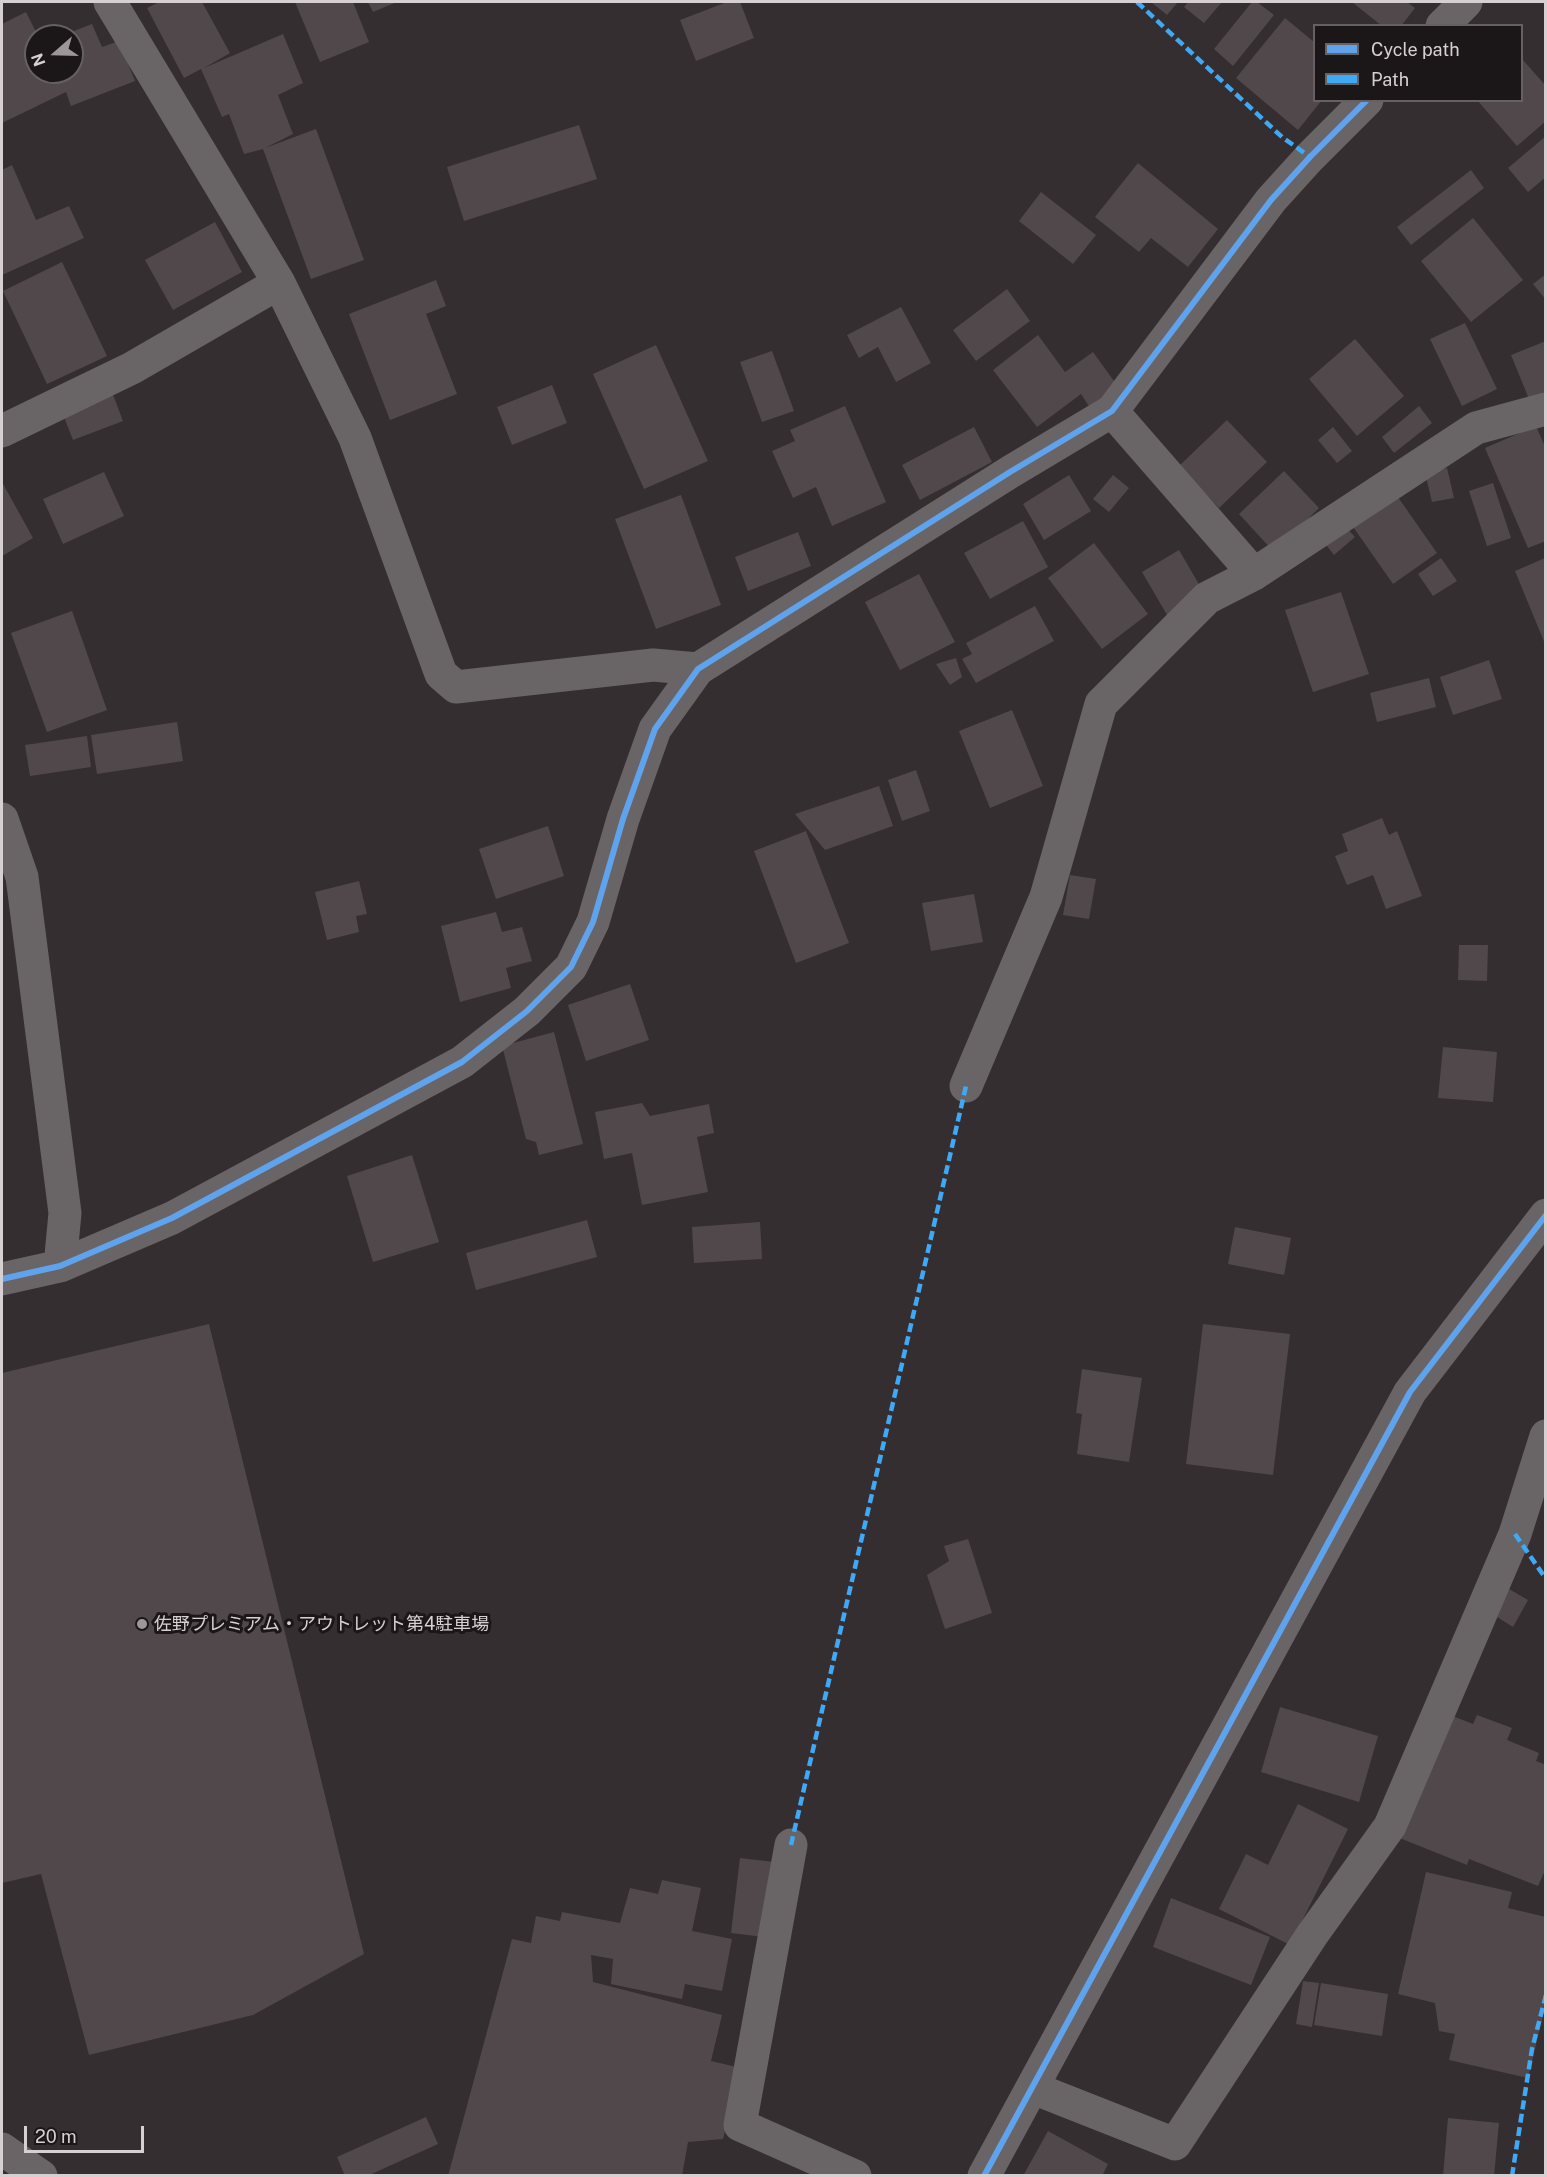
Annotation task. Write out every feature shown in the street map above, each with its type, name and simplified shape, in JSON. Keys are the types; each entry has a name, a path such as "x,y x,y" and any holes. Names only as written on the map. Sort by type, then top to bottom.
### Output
{"street":[{"path":"110,2 279,283 355,438 441,674 456,687 653,665 698,669"},
{"path":"1444,24 1466,2"},
{"path":"2,1279 60,1266 172,1218 462,1062 527,1011 571,967 593,922 623,819 655,729 698,669 1010,472 1112,411 1271,200 1365,102"},
{"path":"2,431 132,368 279,283"},
{"path":"966,1086 1046,897 1101,704 1207,598 1254,574 1476,428 1545,409"},
{"path":"1112,411 1254,574"},
{"path":"2,819 24,889 65,1213 60,1266"},
{"path":"984,2175 1410,1392 1545,1215"},
{"path":"1032,2088 1175,2144 1312,1935 1390,1826 1515,1534 1545,1436"},
{"path":"791,1845 740,2125 855,2175"},
{"path":"2,2149 41,2175"}],"building":[{"path":"159,2 202,2 230,53 204,68 283,34 303,83 278,95 293,134 265,148 316,129 364,260 311,279 263,149 244,154 229,114 222,117 201,69 184,78 147,8"},
{"path":"295,2 353,2 369,42 320,62"},
{"path":"368,2 397,2 373,12"},
{"path":"727,2 740,2 754,38 696,61 680,20"},
{"path":"1151,2 1178,2 1167,15"},
{"path":"1188,2 1222,2 1204,23 1184,7"},
{"path":"1252,2 1257,2 1274,15 1233,66 1214,49"},
{"path":"1352,2 1407,2 1415,8 1403,24 1380,24"},
{"path":"26,12 32,24 24,24 24,84 84,84 84,27 92,24 102,47 119,41 135,81 71,106 66,92 2,123 2,24"},
{"path":"1285,18 1313,41 1313,102 1320,102 1298,130 1236,78"},
{"path":"1523,60 1546,86 1546,121 1517,146 1479,102 1523,102"},
{"path":"579,125 597,179 464,221 447,167"},
{"path":"1546,136 1546,177 1528,192 1508,168"},
{"path":"1138,163 1218,229 1188,267 1151,238 1139,252 1095,217"},
{"path":"12,165 36,220 69,206 84,238 2,275 2,170"},
{"path":"1471,170 1484,188 1411,245 1397,227"},
{"path":"1041,192 1096,235 1073,264 1019,221"},
{"path":"1473,218 1523,280 1471,322 1421,261"},
{"path":"215,222 242,272 173,310 145,260"},
{"path":"62,262 107,356 47,384 3,291"},
{"path":"1546,274 1546,300 1533,284"},
{"path":"436,280 446,306 426,314 457,394 390,420 349,314"},
{"path":"1007,289 1030,321 976,361 953,330"},
{"path":"901,307 931,363 896,382 878,347 859,358 847,335"},
{"path":"1465,323 1497,389 1462,406 1430,339"},
{"path":"1038,335 1065,372 1093,352 1119,388 1090,408 1081,394 1037,427 993,370"},
{"path":"1355,339 1404,396 1357,436 1309,379"},
{"path":"1546,341 1546,399 1531,404 1511,355"},
{"path":"656,345 708,461 644,489 593,374"},
{"path":"772,351 794,411 762,422 740,362"},
{"path":"552,385 567,423 512,445 497,407"},
{"path":"112,392 123,421 73,440 62,412"},
{"path":"845,406 886,502 832,526 816,487 793,498 772,451 795,441 790,430"},
{"path":"1419,406 1432,423 1394,453 1382,437"},
{"path":"1227,420 1267,462 1219,508 1179,466"},
{"path":"1536,426 1546,449 1546,541 1528,548 1485,448"},
{"path":"974,427 992,462 920,500 902,465"},
{"path":"1333,427 1352,451 1337,463 1318,440"},
{"path":"1447,468 1454,498 1432,502 1425,473"},
{"path":"1284,471 1319,508 1274,552 1239,514"},
{"path":"104,472 124,516 63,544 43,499"},
{"path":"1069,475 1091,511 1044,540 1023,504"},
{"path":"1113,475 1129,488 1109,512 1093,499"},
{"path":"2,482 33,538 2,556"},
{"path":"1493,483 1511,538 1487,546 1469,491"},
{"path":"1393,490 1437,553 1393,584 1349,521"},
{"path":"681,495 721,605 656,629 615,519"},
{"path":"1023,521 1048,567 990,599 964,553"},
{"path":"1343,524 1355,537 1334,555 1323,541"},
{"path":"798,532 811,566 748,591 735,557"},
{"path":"1094,543 1148,614 1102,649 1048,578"},
{"path":"1179,550 1207,598 1170,620 1142,572"},
{"path":"1441,558 1457,581 1433,596 1418,574"},
{"path":"1545,558 1545,644 1515,571"},
{"path":"919,574 955,642 900,670 865,602"},
{"path":"1341,592 1369,674 1313,692 1285,610"},
{"path":"1035,606 1054,641 976,683 962,659 972,654 966,643"},
{"path":"72,611 107,710 47,732 11,633"},
{"path":"956,658 962,677 950,685 936,664"},
{"path":"1489,660 1502,699 1453,715 1440,677"},
{"path":"1429,678 1436,707 1377,722 1370,693"},
{"path":"1012,710 1043,786 990,808 959,731"},
{"path":"177,722 183,761 97,774 91,735"},
{"path":"87,736 91,767 30,776 25,745"},
{"path":"916,770 930,811 902,821 888,780"},
{"path":"879,786 893,826 825,850 795,814"},
{"path":"1382,818 1389,835 1397,831 1422,896 1386,909 1373,875 1347,885 1335,856 1348,851 1342,834"},
{"path":"548,826 564,876 496,899 479,849"},
{"path":"806,831 849,943 796,963 754,851"},
{"path":"1070,875 1096,879 1089,919 1063,915"},
{"path":"359,881 367,914 356,916 359,932 327,940 315,892"},
{"path":"974,894 983,942 931,951 922,903"},
{"path":"496,912 502,932 522,927 532,961 506,968 511,988 460,1002 441,926"},
{"path":"1459,945 1488,945 1487,981 1458,980"},
{"path":"630,984 649,1040 586,1061 568,1005"},
{"path":"554,1032 583,1144 539,1155 536,1142 526,1139 502,1046"},
{"path":"1443,1047 1497,1052 1493,1102 1438,1098"},
{"path":"642,1103 650,1116 709,1104 714,1133 697,1137 708,1192 642,1205 632,1153 604,1159 595,1112"},
{"path":"412,1155 439,1242 373,1262 347,1176"},
{"path":"587,1220 597,1257 476,1290 466,1253"},
{"path":"760,1222 762,1259 694,1263 692,1227"},
{"path":"1235,1227 1291,1238 1284,1275 1228,1264"},
{"name":"佐野プレミアム・アウトレット第4駐車場","path":"209,1324 364,1954 253,2015 89,2055 41,1874 2,1883 2,1373"},
{"path":"1203,1324 1290,1334 1273,1475 1186,1464"},
{"path":"1082,1369 1142,1378 1129,1462 1077,1454 1082,1414 1076,1413"},
{"path":"968,1539 992,1613 945,1629 927,1575 949,1561 944,1546"},
{"path":"1509,1589 1528,1600 1513,1627 1494,1615"},
{"path":"1280,1707 1378,1736 1359,1802 1261,1772"},
{"path":"1445,1713 1473,1724 1477,1715 1512,1728 1507,1740 1539,1753 1536,1761 1546,1765 1546,1868 1538,1886 1469,1859 1467,1865 1397,1837"},
{"path":"1298,1804 1348,1829 1290,1945 1219,1909 1246,1854 1268,1865"},
{"path":"740,1858 774,1862 764,1937 731,1933"},
{"path":"1426,1872 1512,1892 1508,1908 1546,1917 1546,2003 1528,2078 1449,2060 1455,2034 1439,2031 1435,2003 1398,1994"},
{"path":"662,1880 701,1888 692,1931 732,1939 722,1991 685,1984 682,1999 611,1984 613,1959 591,1955 593,1982 722,2015 711,2061 741,2068 723,2139 688,2142 682,2176 448,2176 512,1939 531,1943 536,1916 560,1921 562,1912 620,1923 630,1888 658,1894"},
{"path":"1171,1898 1270,1937 1251,1985 1153,1947"},
{"path":"1303,1981 1319,1983 1312,2027 1296,2024"},
{"path":"1321,1983 1388,1994 1382,2036 1314,2025"},
{"path":"426,2117 438,2144 367,2176 345,2176 337,2157"},
{"path":"1448,2118 1499,2123 1494,2176 1443,2176"},
{"path":"1048,2131 1108,2164 1102,2176 1023,2176"}],"marked path":[{"path":"1137,2 1282,137 1310,157"},
{"path":"791,1845 966,1086"},
{"path":"1515,1534 1546,1579"},
{"path":"1512,2176 1532,2049 1546,1995"}],"cycle path":[{"path":"2,1279 60,1266 172,1218 462,1062 527,1011 571,967 593,922 623,819 655,729 698,669 1010,472 1112,411 1271,200 1365,102"},
{"path":"984,2176 1410,1392 1546,1215"}],"place":[{"name":"佐野プレミアム・アウトレット第4駐車場","path":"142,1624"}]}
